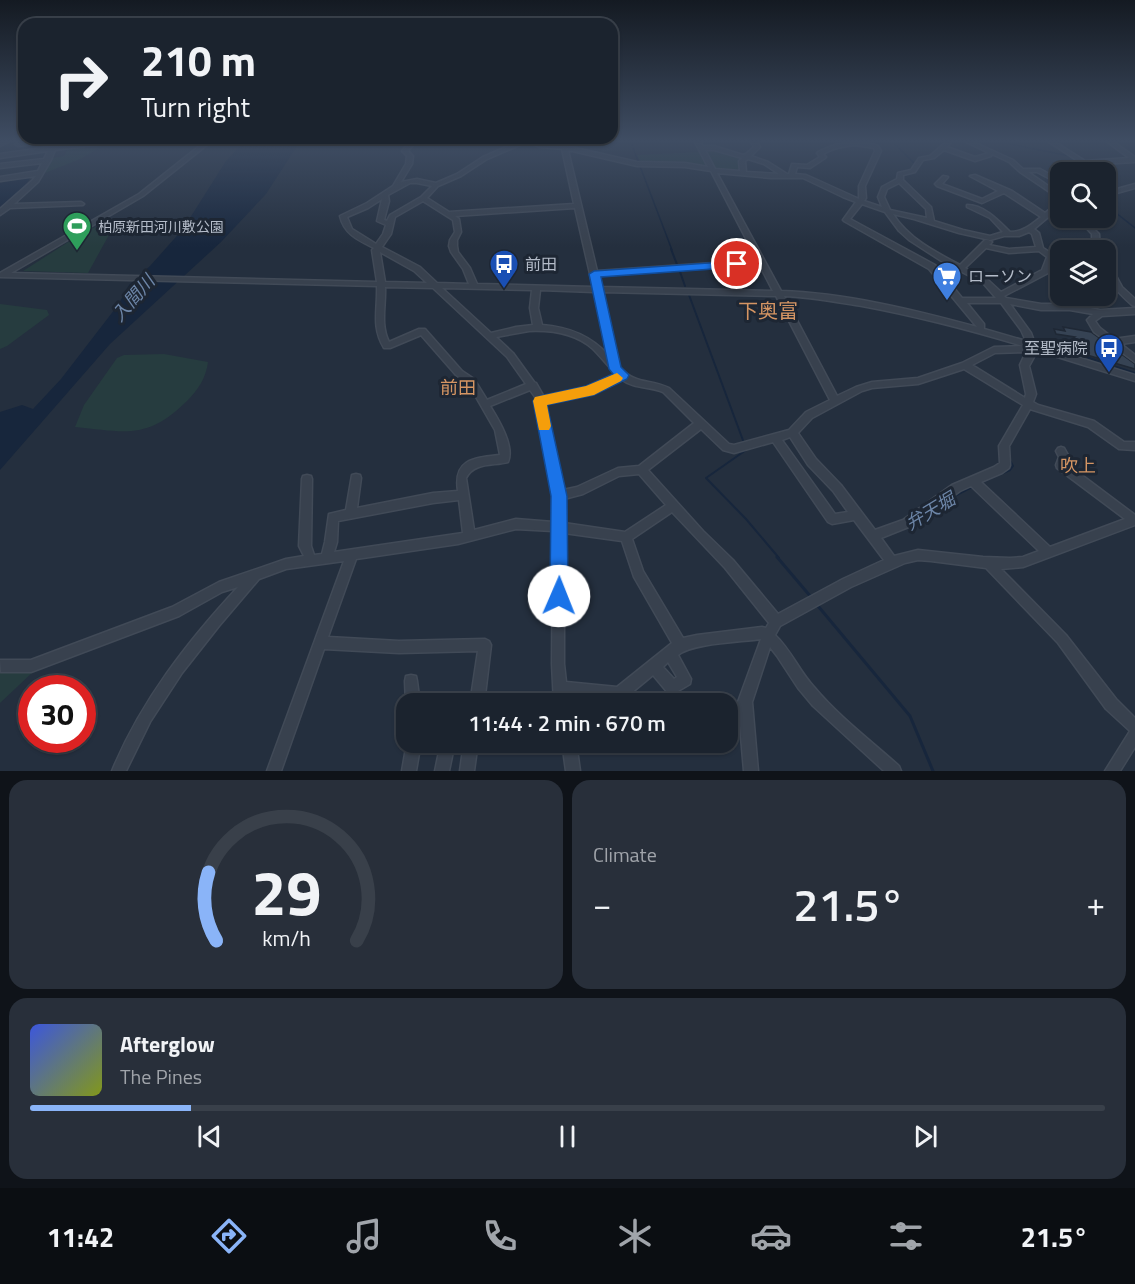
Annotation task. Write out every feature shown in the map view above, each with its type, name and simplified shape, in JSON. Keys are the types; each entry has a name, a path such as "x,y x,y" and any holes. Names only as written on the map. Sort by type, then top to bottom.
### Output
{"street":[{"path":"0,178 21,176"},
{"path":"0,213 31,186 38,176"},
{"path":"2,275 148,191 166,176"},
{"path":"403,176 396,186 385,194 368,205 342,216 350,232 417,268 510,355 533,385 540,401 559,496 558,664 560,693"},
{"path":"455,176 436,185 423,198 392,216 387,234 377,247 379,315 380,336 387,346 422,331 459,373 471,381 500,430 506,457 475,464 465,469 461,478 469,536"},
{"path":"572,176 619,372"},
{"path":"716,176 835,400"},
{"path":"789,176 804,176 887,212 932,221 961,232 990,238 1019,234 1030,229 1050,212"},
{"path":"865,176 862,186 864,196 846,220 919,258 936,271 981,326 980,330"},
{"path":"899,176 900,180 929,208 932,221"},
{"path":"973,176 1019,198 1028,208 1045,216"},
{"path":"1028,176 1050,195"},
{"path":"945,177 939,185 978,201 1014,185"},
{"path":"396,186 421,180 436,185"},
{"path":"872,536 907,523 956,488 999,470 1005,465 1004,446 1028,404 1031,394 1024,365 1030,357 1030,339 988,283 960,269 914,240 887,212 881,192 900,180"},
{"path":"1116,191 1135,186"},
{"path":"385,194 386,201 380,221 389,224"},
{"path":"423,198 456,219 459,232 452,242 452,248 469,270 473,285"},
{"path":"8,206 81,204"},
{"path":"448,214 578,206"},
{"path":"969,206 992,217 1009,235"},
{"path":"1030,229 1035,233 1040,249"},
{"path":"54,235 69,237"},
{"path":"960,269 985,246 990,238"},
{"path":"985,246 1009,251 1040,249 1050,255"},
{"path":"594,274 761,262"},
{"path":"1001,298 1050,265"},
{"path":"2,275 777,293 874,305 980,330 1135,378"},
{"path":"1116,283 1135,303"},
{"path":"536,287 534,308 538,327"},
{"path":"961,301 1001,298 1041,307 1071,307 1100,313 1135,310"},
{"path":"1100,313 1091,320 1094,325 1135,359"},
{"path":"490,336 519,328 538,327 585,340 633,382 658,385 666,390 726,447 734,449 792,433 809,415 835,400 872,385 918,381 965,365 994,350 1031,347"},
{"path":"1113,342 1135,339"},
{"path":"965,365 1028,404 1051,414 1091,424 1122,446 1135,446"},
{"path":"540,401 589,391 619,372"},
{"path":"485,404 533,385"},
{"path":"559,496 579,491 618,472 641,470 701,423"},
{"path":"792,433 812,462 837,488 892,562"},
{"path":"775,438 831,519 856,515"},
{"path":"1061,451 1064,457 1061,465 1134,520"},
{"path":"641,470 729,564 776,622"},
{"path":"351,513 356,478"},
{"path":"307,479 304,546 311,560"},
{"path":"973,481 1049,553"},
{"path":"326,559 331,542 333,517 463,495"},
{"path":"1,666 31,666 175,612 219,588 286,564 351,556 469,536 516,524 560,527 626,537 673,506"},
{"path":"750,771 745,702 768,636 776,622 892,562 915,555 946,557 990,565 1023,562 1134,520"},
{"path":"626,537 638,573 675,649 685,679 673,688 654,667"},
{"path":"274,771 351,556"},
{"path":"990,565 1062,639 1111,704 1135,727"},
{"path":"119,771 164,685 202,635 256,574"},
{"path":"560,688 620,694 675,649 697,641 762,633 768,636 809,692 894,771"},
{"path":"321,642 399,647 485,645 478,693"},
{"path":"411,681 412,693"},
{"path":"1112,771 1135,735"},
{"path":"409,771 412,753"},
{"path":"442,771 446,753"},
{"path":"466,771 469,753"},
{"path":"571,753 573,771"}],"green space":[{"name":"柏原新田河川敷公園","path":"110,222 115,224 88,273 23,271 73,239 86,234 85,231"},
{"path":"0,304 47,310 49,315 0,349"},
{"path":"164,354 208,362 198,388 173,414 148,428 136,430 109,431 75,427 84,405 117,358 124,355"},
{"path":"0,669 35,670 30,675 18,675 18,686 0,703"}],"water":[{"name":"入間川","path":"217,176 278,176 266,194 221,242 110,344 0,470 0,412 22,405 33,409 61,379 118,305 129,285 150,266 183,229"},
{"path":"31,177 24,187 0,207 0,183"}],"building":[{"path":"1063,327 1091,332 1135,364 1135,369 1087,355 1083,347 1067,343 1075,337 1056,334 1054,329 1065,331"}],"waterway":[{"path":"644,176 672,250"},
{"path":"1116,213 1135,228"},
{"path":"671,249 678,267"},
{"path":"679,269 685,286"},
{"path":"689,295 744,443"},
{"name":"弁天堀","path":"1052,349 1056,347 1135,373"},
{"name":"弁天堀","path":"1031,362 1035,357 1044,353"},
{"name":"弁天堀","path":"1014,436 1020,427"},
{"path":"746,450 706,478 746,519 779,558"},
{"name":"弁天堀","path":"980,483 1010,470 1013,466 1008,457"},
{"name":"弁天堀","path":"947,500 974,486"},
{"path":"777,557 811,597"},
{"path":"818,606 910,716 933,771"}],"slow traffic":[{"path":"544,426 540,401 589,391 617,378"}],"place":[{"name":"柏原新田河川敷公園","path":"77,252"},
{"name":"前田","path":"504,290"},
{"name":"ローソン","path":"947,302"},
{"name":"至聖病院","path":"1109,374"}],"district":[{"name":"下奥富","path":"768,310"},
{"name":"前田","path":"458,387"},
{"name":"吹上","path":"1078,465"}],"route":[{"path":"559,596 559,496 540,401 589,391 622,375 615,369 594,274 737,264"}]}
